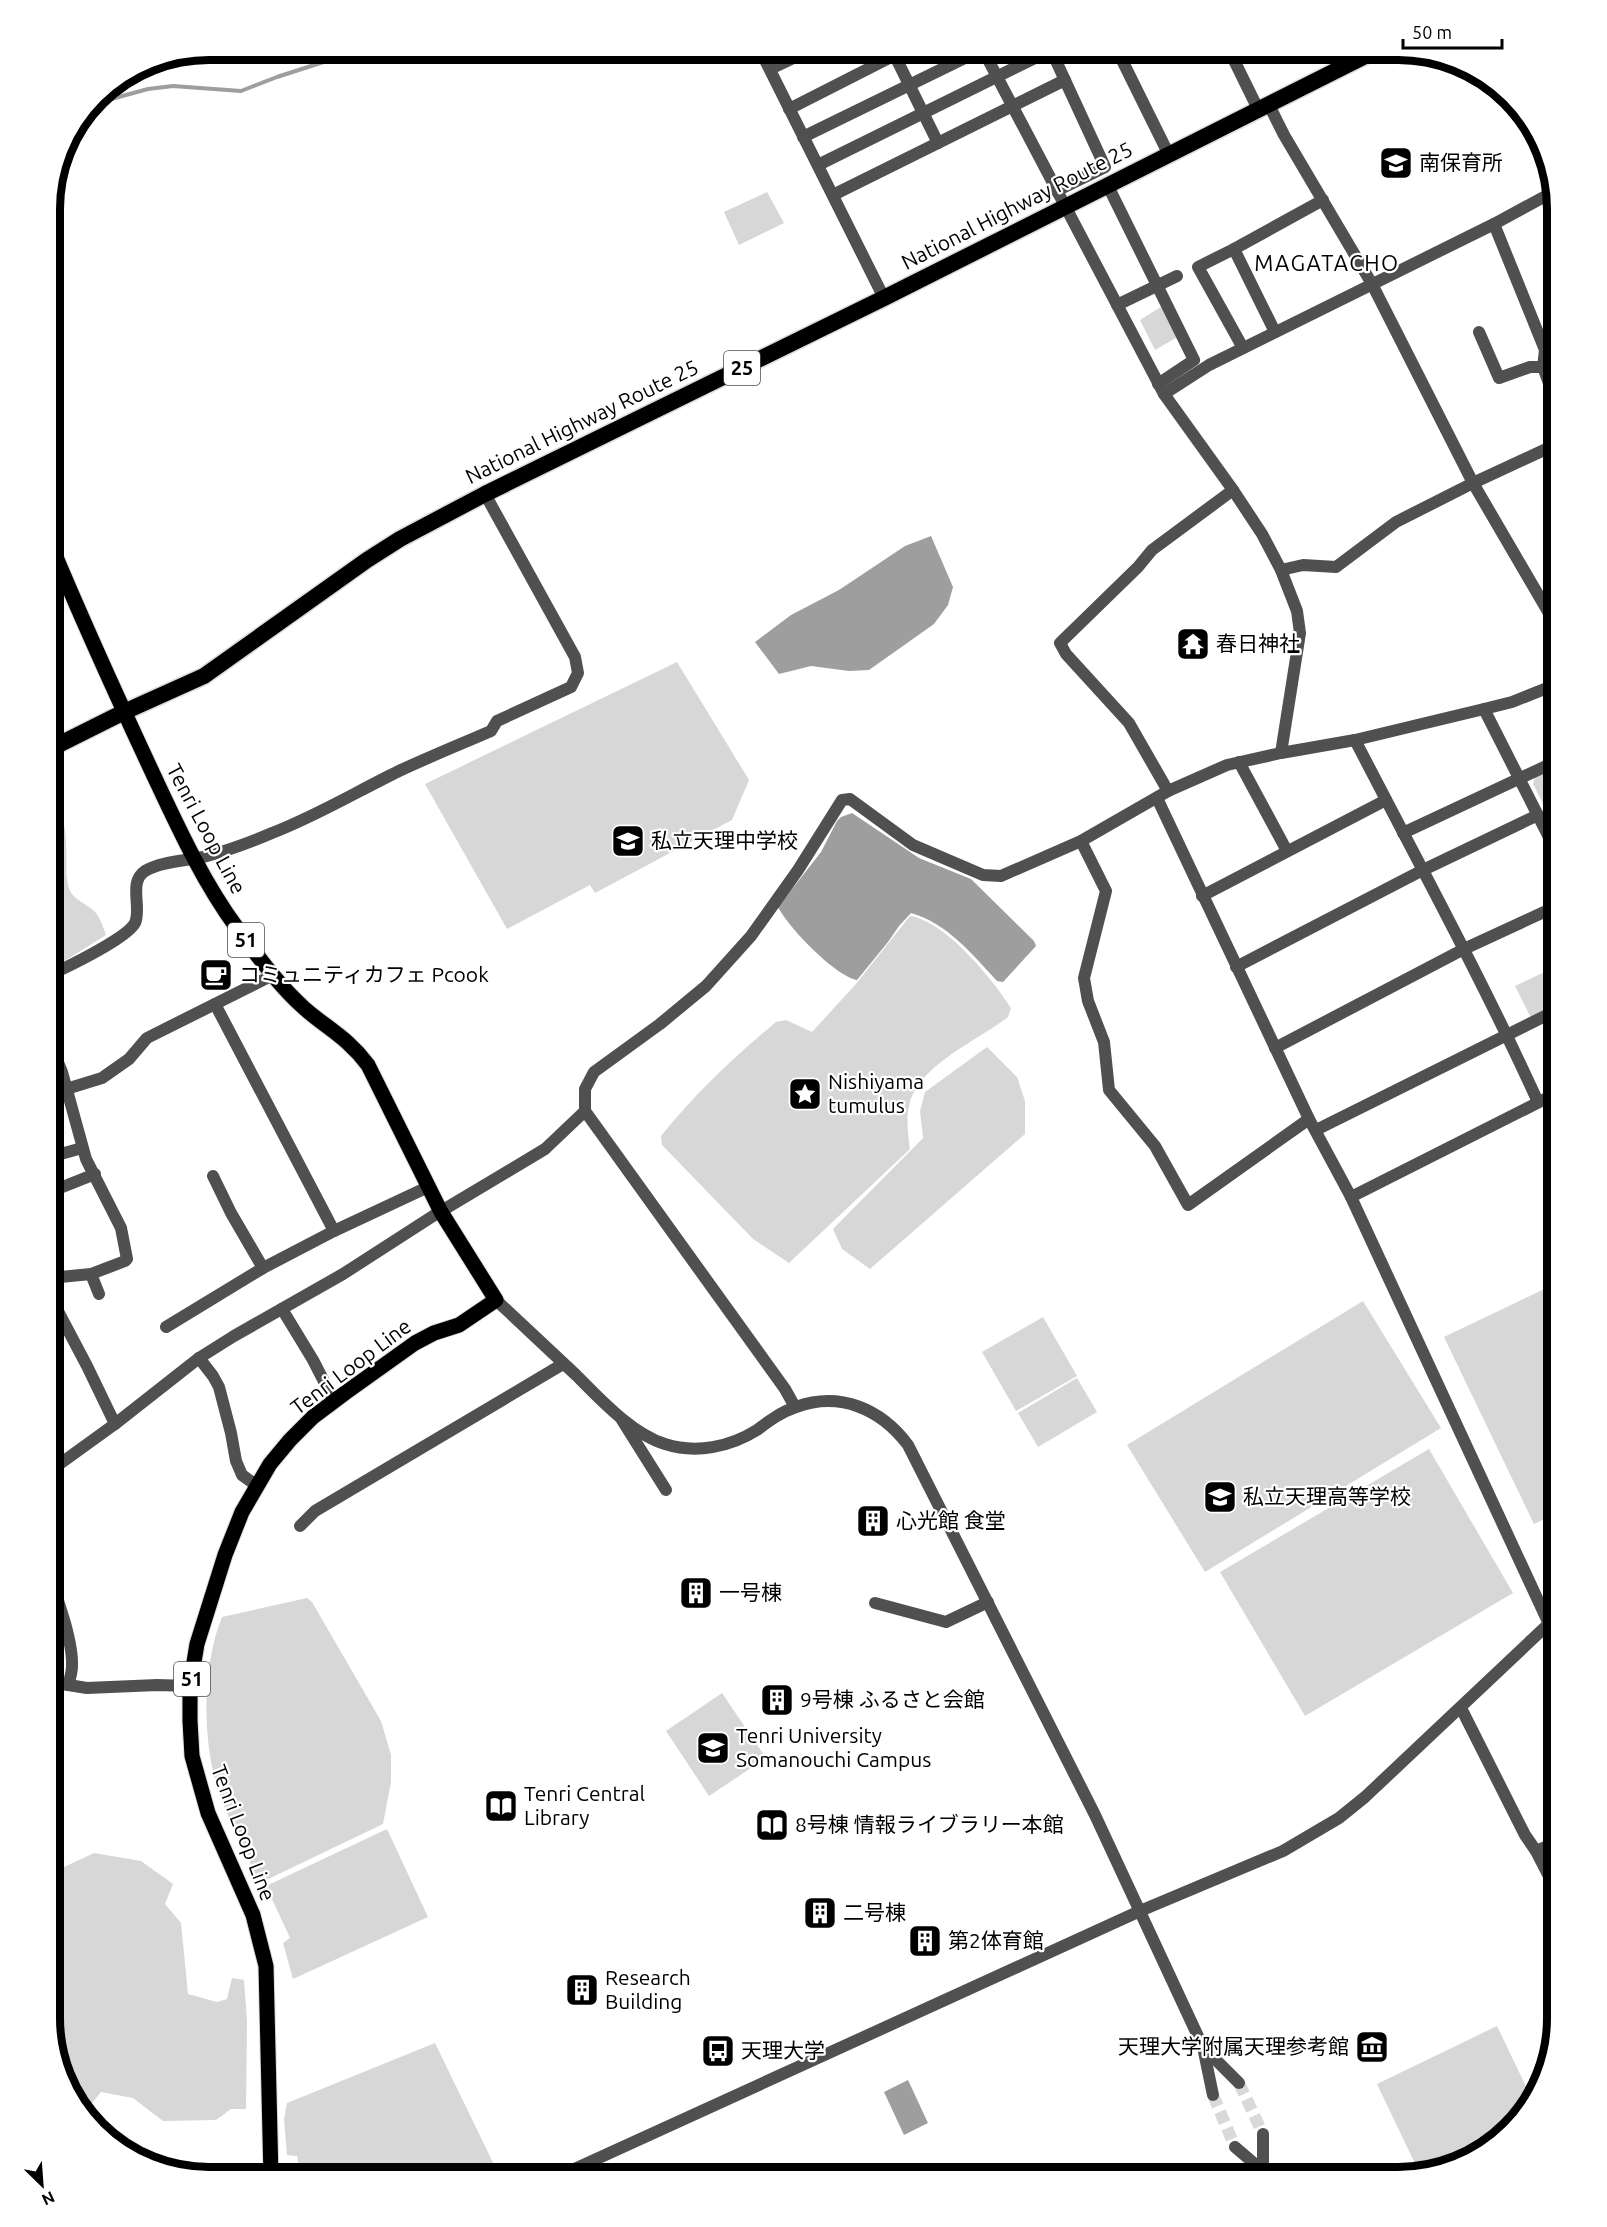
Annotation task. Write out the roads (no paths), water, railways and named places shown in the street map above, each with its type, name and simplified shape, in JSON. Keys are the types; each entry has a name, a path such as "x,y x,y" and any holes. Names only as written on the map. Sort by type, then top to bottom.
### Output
{"highway":[{"name":"National Highway Route 25","path":"60,744 204,676 367,560 400,539 485,494 1065,208 1358,60"}],"main road":[{"name":"Tenri Loop Line","path":"60,566 169,808 226,912 273,975 304,1007 352,1045 368,1065 441,1212 496,1300 459,1325 425,1337 334,1401 290,1440 256,1485 242,1512 197,1644 190,1686 192,1756 208,1813 253,1915 266,1966 271,2167"}],"street":[{"path":"765,60 884,298"},
{"path":"770,69 789,60"},
{"path":"789,109 880,60"},
{"path":"900,60 909,86 938,143"},
{"path":"803,137 962,60"},
{"path":"987,60 1161,389 1233,490 1262,534 1281,570 1297,611 1300,633 1281,753"},
{"path":"818,165 1030,60"},
{"path":"1056,60 1105,166 1056,191"},
{"path":"1122,60 1169,155"},
{"path":"1235,60 1264,108 1280,129 1372,284 1473,483 1547,610"},
{"path":"832,195 1065,80"},
{"path":"1108,186 1194,360 1161,389"},
{"path":"1161,389 1494,224 1546,196"},
{"path":"1243,348 1198,267 1323,200"},
{"path":"1494,224 1545,350 1543,367 1547,378"},
{"path":"1234,249 1275,332"},
{"path":"1117,305 1178,276"},
{"path":"1479,332 1499,378 1530,367 1543,367"},
{"path":"1281,570 1303,565 1336,567 1396,522 1547,449"},
{"path":"1233,490 1152,550 1138,567 1060,643 1066,654 1130,723 1162,795 1202,896 1309,1119 1351,1197 1547,1607"},
{"path":"60,970 131,928 137,917 138,878 144,872 271,834 323,811 399,771 491,731 497,721 572,687 578,673 575,657 485,494"},
{"path":"795,1407 785,1389 585,1111 585,1089 594,1072 660,1024 706,986 751,936 798,870 842,800 850,799 913,845 983,875 1001,876 1081,841 1162,795 1239,762 1355,740 1512,702 1547,688"},
{"path":"1484,709 1547,832"},
{"path":"1355,740 1421,871 1464,949 1538,1102"},
{"path":"1239,762 1287,851"},
{"path":"1402,833 1547,766"},
{"path":"1202,896 1386,800"},
{"path":"1236,968 1421,871 1538,814"},
{"path":"1081,841 1106,891 1084,978 1088,1001 1104,1042 1109,1090 1155,1146 1188,1205 1309,1119"},
{"path":"1275,1047 1464,949 1547,911"},
{"path":"60,1091 102,1078 129,1059 147,1038 273,975"},
{"path":"215,1004 334,1231"},
{"path":"1316,1130 1547,1015"},
{"path":"60,1066 82,1148 121,1228 127,1259 91,1274 60,1277"},
{"path":"1351,1197 1547,1098"},
{"path":"60,1464 199,1358 343,1274 544,1149 585,1111"},
{"path":"60,1154 82,1148"},
{"path":"60,1188 95,1174"},
{"path":"213,1176 231,1213 263,1268"},
{"path":"166,1327 263,1268 334,1231 428,1187"},
{"path":"91,1274 99,1294"},
{"path":"496,1300 618,1414 644,1435 664,1444 685,1449 713,1448 734,1442 795,1407 828,1401 850,1403 875,1413 895,1428 908,1444 1095,1815 1203,2047 1213,2095"},
{"path":"282,1309 313,1360 334,1401"},
{"path":"60,1315 115,1424"},
{"path":"199,1358 219,1387 236,1461 242,1475 256,1485"},
{"path":"300,1526 315,1511 563,1364"},
{"path":"618,1414 666,1490"},
{"path":"875,1603 946,1622 988,1602"},
{"path":"60,1606 72,1666 68,1685"},
{"path":"579,2167 1140,1911 1283,1851 1321,1830 1365,1797 1547,1626"},
{"path":"60,1685 97,1689 157,1685 190,1686"},
{"path":"1461,1708 1525,1835 1547,1872"},
{"path":"1536,1851 1547,1846"},
{"path":"1203,2047 1239,2083"},
{"path":"1263,2133 1265,2167"},
{"path":"1235,2147 1257,2167"}],"waterway":[{"path":"108,100 148,89 173,86 241,91 330,60"}],"tunnel":[{"path":"1239,2083 1263,2134"},
{"path":"1213,2095 1235,2147"}],"place":[{"name":"南保育所","path":"1396,163"},
{"name":"春日神社","path":"1193,644"},
{"name":"私立天理中学校","path":"628,841"},
{"name":"コミュニティカフェ Pcook","path":"216,975"},
{"name":"Nishiyama tumulus","path":"805,1094"},
{"name":"私立天理高等学校","path":"1220,1497"},
{"name":"心光館 食堂","path":"873,1521"},
{"name":"一号棟","path":"696,1593"},
{"name":"9号棟 ふるさと会館","path":"777,1700"},
{"name":"Tenri University Somanouchi Campus","path":"713,1748"},
{"name":"Tenri Central Library","path":"501,1806"},
{"name":"8号棟 情報ライブラリー本館","path":"772,1825"},
{"name":"二号棟","path":"820,1913"},
{"name":"第2体育館","path":"925,1941"},
{"name":"Research Building","path":"582,1990"},
{"name":"天理大学附属天理参考館","path":"1372,2047"},
{"name":"天理大学","path":"718,2051"}],"district":[{"name":"MAGATACHO","path":"1327,263"}]}
